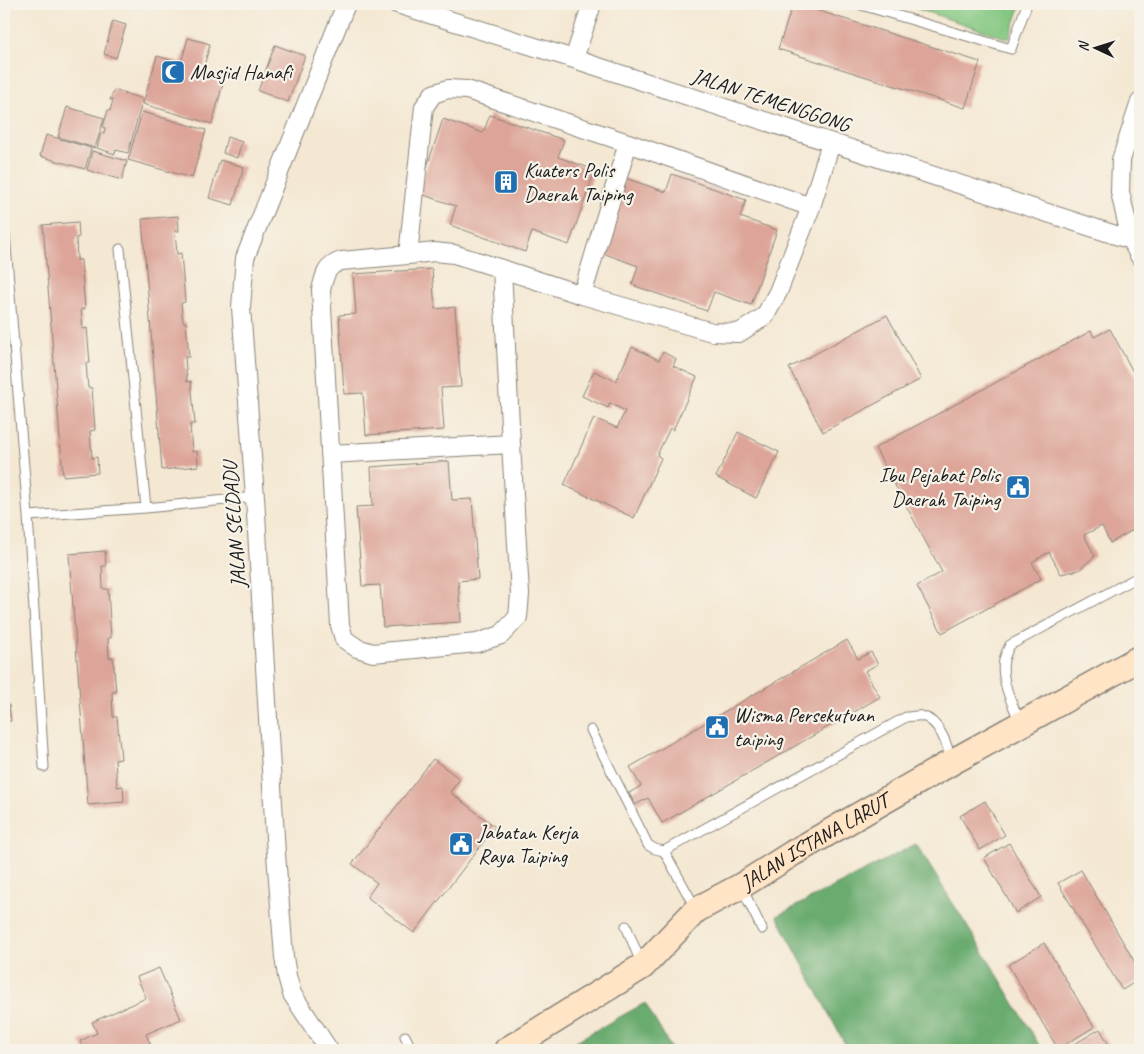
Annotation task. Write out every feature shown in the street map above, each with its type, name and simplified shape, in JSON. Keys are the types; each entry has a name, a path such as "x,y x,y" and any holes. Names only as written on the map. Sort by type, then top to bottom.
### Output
{"main road":[{"name":"JALAN ISTANA LARUT","path":"507,1050 643,966 696,910 741,886 793,853 952,762 1140,658"}],"street":[{"name":"JALAN SELDADU","path":"329,1050 292,994 284,958 241,307 245,258 346,4"},
{"name":"JALAN TEMENGGONG","path":"397,4 574,58 1131,240"},
{"path":"574,58 592,4"},
{"path":"408,255 424,107 432,94 448,89 467,90 628,143 811,207"},
{"path":"1140,102 1121,160 1120,192 1131,240 1140,257"},
{"path":"582,295 628,143"},
{"path":"502,268 520,594 518,617 501,635 477,643 373,653 357,648 344,639 340,625 321,290 325,274 332,265 341,261 434,252 454,254 502,268 582,295 712,332 738,333 765,316 778,292 811,207 831,143"},
{"path":"330,454 511,444"}],"lane":[{"path":"858,4 1011,49 1027,4"},
{"path":"5,234 28,516 44,767"},
{"path":"120,249 146,508"},
{"path":"28,516 146,508 255,497"},
{"path":"1022,724 1011,702 1003,673 1004,659 1010,645 1140,576"},
{"path":"664,851 906,717 920,715 930,719 944,738 952,762"},
{"path":"591,730 648,845 664,851 696,910"},
{"path":"741,886 762,929"},
{"path":"626,926 643,966"},
{"path":"405,1036 412,1050"}],"green space":[{"path":"903,4 1021,4 1009,39"},
{"path":"916,844 1042,1050 848,1050 777,916"},
{"path":"645,1003 672,1050 560,1050"}],"building":[{"path":"793,4 980,62 965,108 778,49"},
{"path":"113,21 126,25 116,58 104,54"},
{"path":"188,38 210,44 203,70 225,76 212,124 143,104 157,56 181,63"},
{"path":"275,45 305,56 288,102 258,91"},
{"path":"114,90 143,99 128,153 116,150 115,154 97,148 101,133 104,134 105,128 103,127 108,110 110,111 113,100 110,100"},
{"path":"67,107 104,118 95,148 58,137"},
{"path":"142,112 206,130 192,178 128,160"},
{"name":"Kuaters Polis Daerah Taiping","path":"490,115 564,140 558,157 595,170 569,245 532,232 525,252 450,225 456,206 418,193 443,119 483,133"},
{"path":"46,135 91,148 85,169 40,156"},
{"path":"227,137 242,142 237,158 223,153"},
{"path":"92,151 127,161 122,180 87,170"},
{"path":"220,160 244,167 233,205 209,198"},
{"name":"Kuaters Polis Daerah Taiping","path":"672,174 746,200 740,217 777,230 751,305 714,292 707,311 632,285 638,266 600,252 625,178 666,192"},
{"path":"178,216 179,231 175,231 177,254 181,253 185,302 181,303 183,322 186,322 189,357 185,357 187,382 191,381 195,424 190,424 192,452 197,451 198,466 162,470 142,219"},
{"path":"78,222 79,237 76,238 77,260 81,260 85,309 81,309 83,329 87,328 90,363 86,363 88,388 92,388 95,430 90,431 92,458 97,457 98,473 63,476 43,225"},
{"path":"432,269 435,309 455,307 461,387 441,388 444,430 366,435 363,393 344,394 339,315 356,314 353,274"},
{"path":"887,315 921,379 823,432 789,368"},
{"name":"Ibu Pejabat Polis Daerah Taiping","path":"1110,329 1140,385 1140,526 1110,543 1102,526 1084,535 1095,556 1079,570 1061,574 1049,552 1032,562 1041,579 942,633 917,586 942,572 875,448 1091,331 1094,337"},
{"path":"632,347 659,360 663,352 676,359 673,366 697,377 673,430 670,428 657,455 661,458 634,518 564,485 594,418 617,428 625,411 610,403 608,408 582,396 594,371 616,381"},
{"path":"738,432 779,452 756,498 716,477"},
{"path":"449,461 452,500 472,499 478,579 458,581 461,622 383,627 380,585 362,586 356,507 373,506 371,467"},
{"path":"105,551 106,566 102,566 103,589 108,589 111,638 108,638 109,658 113,657 116,692 112,692 113,717 117,717 121,759 115,760 117,787 123,786 124,802 88,805 69,554"},
{"path":"847,640 858,659 871,652 878,664 865,671 880,697 662,823 648,798 635,805 629,793 641,786 630,767"},
{"path":"4,705 9,705 11,721 4,721"},
{"path":"433,759 460,779 450,792 495,827 414,933 367,897 377,883 352,864"},
{"path":"985,801 1005,835 980,850 960,816"},
{"path":"1009,843 1041,897 1016,913 984,858"},
{"path":"1081,870 1140,971 1140,979 1122,990 1058,883"},
{"path":"1044,943 1094,1027 1058,1049 1008,965"},
{"path":"159,968 181,1019 146,1034 153,1050 84,1050 80,1041 97,1033 92,1022 146,998 137,977"},
{"path":"1100,1029 1112,1050 1064,1050"}],"place":[{"name":"Masjid Hanafi","path":"173,72"},
{"name":"Kuaters Polis Daerah Taiping","path":"506,182"},
{"name":"Ibu Pejabat Polis Daerah Taiping","path":"1018,487"},
{"name":"Wisma Persekutuan taiping","path":"717,727"},
{"name":"Jabatan Kerja Raya Taiping","path":"461,844"}]}
